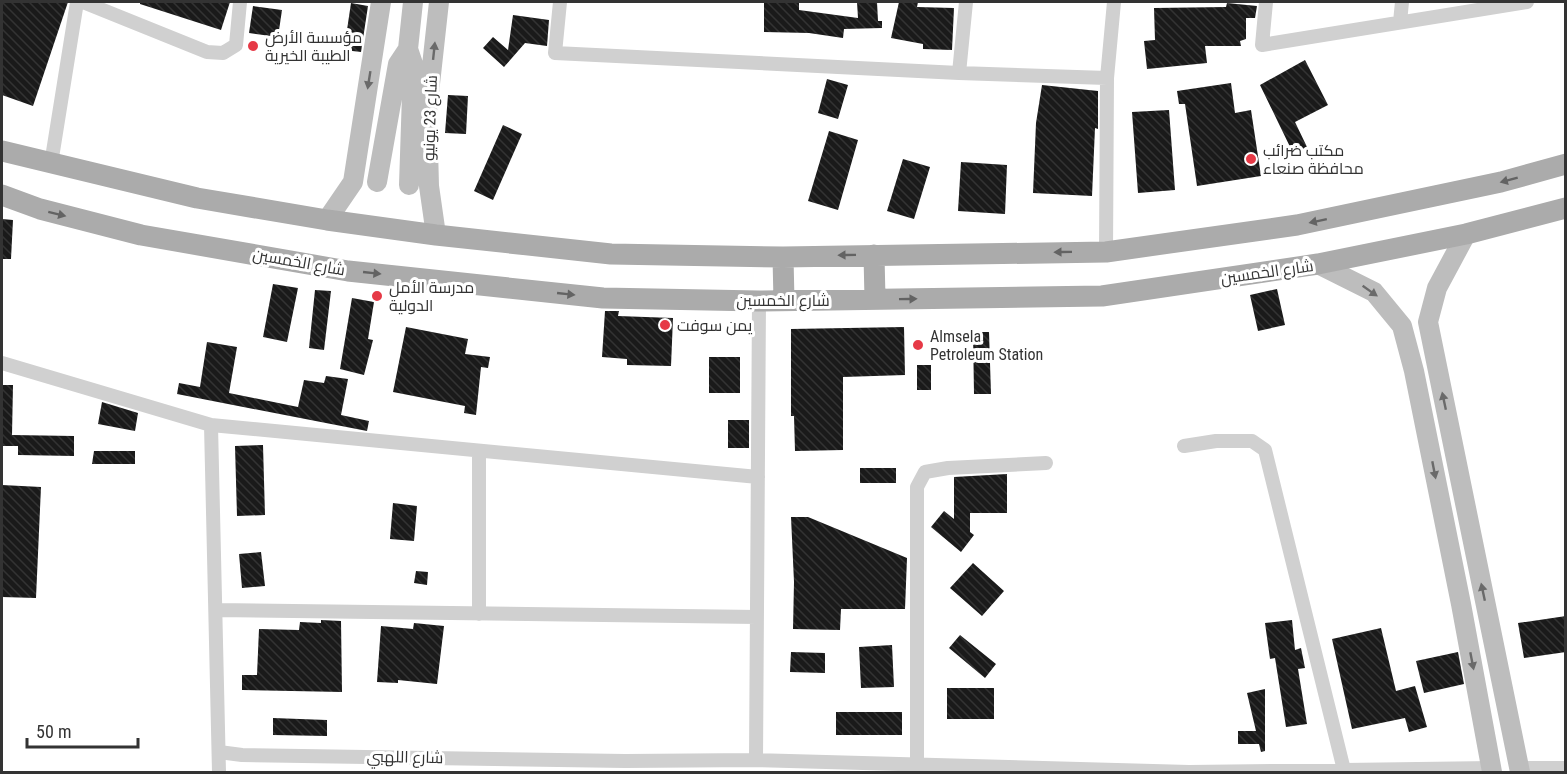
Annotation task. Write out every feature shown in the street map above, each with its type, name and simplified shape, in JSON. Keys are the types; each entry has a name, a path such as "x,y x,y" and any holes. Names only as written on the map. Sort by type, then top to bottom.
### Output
{"main road":[{"path":"2,151 197,198 327,220 436,235 611,254 783,257 1106,252 1297,225 1501,182 1566,164"},
{"name":"شارع الخمسين","path":"2,195 40,209 141,235 348,271 603,298 759,301 1102,296 1318,264 1466,234 1566,208"},
{"path":"874,255 875,299"},
{"path":"783,257 783,301"}],"street":[{"path":"51,164 77,2"},
{"path":"83,2 207,52 223,53 237,45 240,2"},
{"path":"327,220 353,182 381,2"},
{"path":"409,185 413,64 408,49 413,2"},
{"name":"شارع 23 يونيو","path":"436,235 429,186 427,111 439,2"},
{"path":"560,2 555,53 1107,78"},
{"path":"959,73 966,2"},
{"path":"1106,252 1107,78 1114,2"},
{"path":"1266,2 1262,45 1527,2"},
{"path":"1400,22 1402,2"},
{"path":"377,182 398,64 408,49"},
{"path":"353,182 429,186"},
{"path":"1466,234 1437,288 1428,322 1520,770"},
{"path":"1318,264 1374,292 1402,326 1419,394 1492,770 1566,768"},
{"path":"756,760 759,301"},
{"path":"1402,326 1408,317 1413,315 1422,316 1428,322"},
{"path":"2,363 211,425 758,477"},
{"path":"211,425 219,772"},
{"path":"1184,446 1216,441 1252,441 1265,450 1344,770"},
{"path":"479,451 479,614"},
{"path":"917,765 917,487 925,472 1046,463"},
{"path":"216,610 757,617"},
{"name":"شارع اللهبي","path":"219,752 625,767 756,760 1189,772 1492,770"}],"building":[{"path":"2,2 68,2 33,106 2,95"},
{"path":"140,2 230,2 221,30 140,4"},
{"path":"764,2 799,2 799,10 858,18 857,2 877,2 878,21 882,21 882,28 844,29 843,38 809,33 764,32"},
{"path":"899,2 918,2 917,7 954,8 952,50 923,49 923,44 891,38"},
{"path":"351,3 368,6 361,52 344,50"},
{"path":"1227,3 1257,6 1255,18 1246,18 1246,39 1240,41 1241,46 1205,46 1207,63 1147,69 1144,41 1155,40 1154,8 1226,7"},
{"path":"253,6 282,10 278,37 249,33"},
{"path":"513,15 549,20 547,46 525,43 504,67 483,48 493,37 508,50"},
{"path":"1305,60 1328,105 1295,122 1307,147 1293,153 1260,85"},
{"path":"827,79 848,85 838,119 818,113"},
{"path":"1231,83 1235,113 1251,110 1261,176 1197,186 1185,104 1179,104 1177,91"},
{"path":"1042,85 1098,91 1098,129 1095,128 1092,196 1033,193 1036,123"},
{"path":"448,95 468,96 466,134 445,133"},
{"path":"1169,110 1175,190 1138,193 1132,112"},
{"path":"503,125 522,134 493,200 474,191"},
{"path":"829,131 858,140 838,210 808,201"},
{"path":"903,159 930,167 914,219 887,211"},
{"path":"961,162 1007,165 1005,214 958,211"},
{"path":"2,219 13,220 11,259 2,259"},
{"path":"273,284 298,288 287,342 263,337"},
{"path":"1277,289 1285,325 1258,331 1250,295"},
{"path":"315,290 331,291 324,350 309,348"},
{"path":"352,298 374,302 368,339 373,340 364,375 340,369"},
{"path":"605,311 619,311 618,316 673,318 671,366 627,365 627,359 602,357"},
{"path":"406,327 468,339 465,354 490,357 488,368 481,367 476,415 464,413 465,406 393,392"},
{"path":"904,327 905,375 843,377 843,450 795,451 794,416 791,416 791,329"},
{"path":"973,332 989,332 991,394 974,394"},
{"path":"207,342 237,347 229,393 298,407 304,380 324,383 326,376 348,379 341,415 369,421 367,431 177,394 179,383 200,387"},
{"path":"709,357 740,357 740,393 709,393"},
{"path":"917,365 931,365 931,390 917,390"},
{"path":"2,385 13,385 12,435 74,436 74,456 18,455 18,446 2,446"},
{"path":"102,402 138,413 135,431 98,424"},
{"path":"728,420 749,420 749,448 728,448"},
{"path":"263,445 265,515 237,516 235,446"},
{"path":"94,451 135,451 135,464 92,464"},
{"path":"860,468 896,468 896,483 860,483"},
{"path":"1007,474 1007,513 970,513 970,532 974,535 961,552 931,527 944,511 954,519 954,477"},
{"path":"2,485 41,487 36,598 2,597"},
{"path":"393,503 417,506 414,541 390,539"},
{"path":"791,517 808,517 907,558 905,609 841,609 840,630 793,629 794,582"},
{"path":"261,552 265,586 242,588 239,554"},
{"path":"973,563 1004,591 982,616 950,588"},
{"path":"416,571 428,572 427,585 414,583"},
{"path":"1566,616 1566,652 1524,658 1518,623"},
{"path":"321,620 341,621 342,692 242,690 242,675 257,675 259,629 299,630 300,622 321,623"},
{"path":"1292,620 1295,650 1301,648 1305,668 1298,669 1307,724 1286,727 1275,658 1270,659 1265,623"},
{"path":"414,623 444,626 437,684 398,680 398,683 377,682 381,626 413,629"},
{"path":"1381,628 1396,691 1415,686 1427,727 1409,732 1405,718 1352,729 1332,639"},
{"path":"960,635 996,664 985,678 949,648"},
{"path":"892,645 894,687 861,688 859,647"},
{"path":"791,652 825,653 825,673 790,672"},
{"path":"1458,652 1464,684 1424,693 1416,661"},
{"path":"947,688 994,688 994,719 947,719"},
{"path":"1265,689 1265,751 1261,752 1259,744 1238,744 1238,731 1256,731 1247,693"},
{"path":"836,712 902,712 902,735 836,735"},
{"path":"273,718 327,720 327,736 273,735"}],"place":[{"name":"مؤسسة الأرض الطيبة الخيرية","path":"253,46"},
{"name":"مكتب ضرائب محافظة صنعاء","path":"1251,159"},
{"name":"مدرسة الأمل الدولية","path":"377,296"},
{"name":"يمن سوفت","path":"665,325"},
{"name":"Almsela Petroleum Station","path":"918,345"}]}
